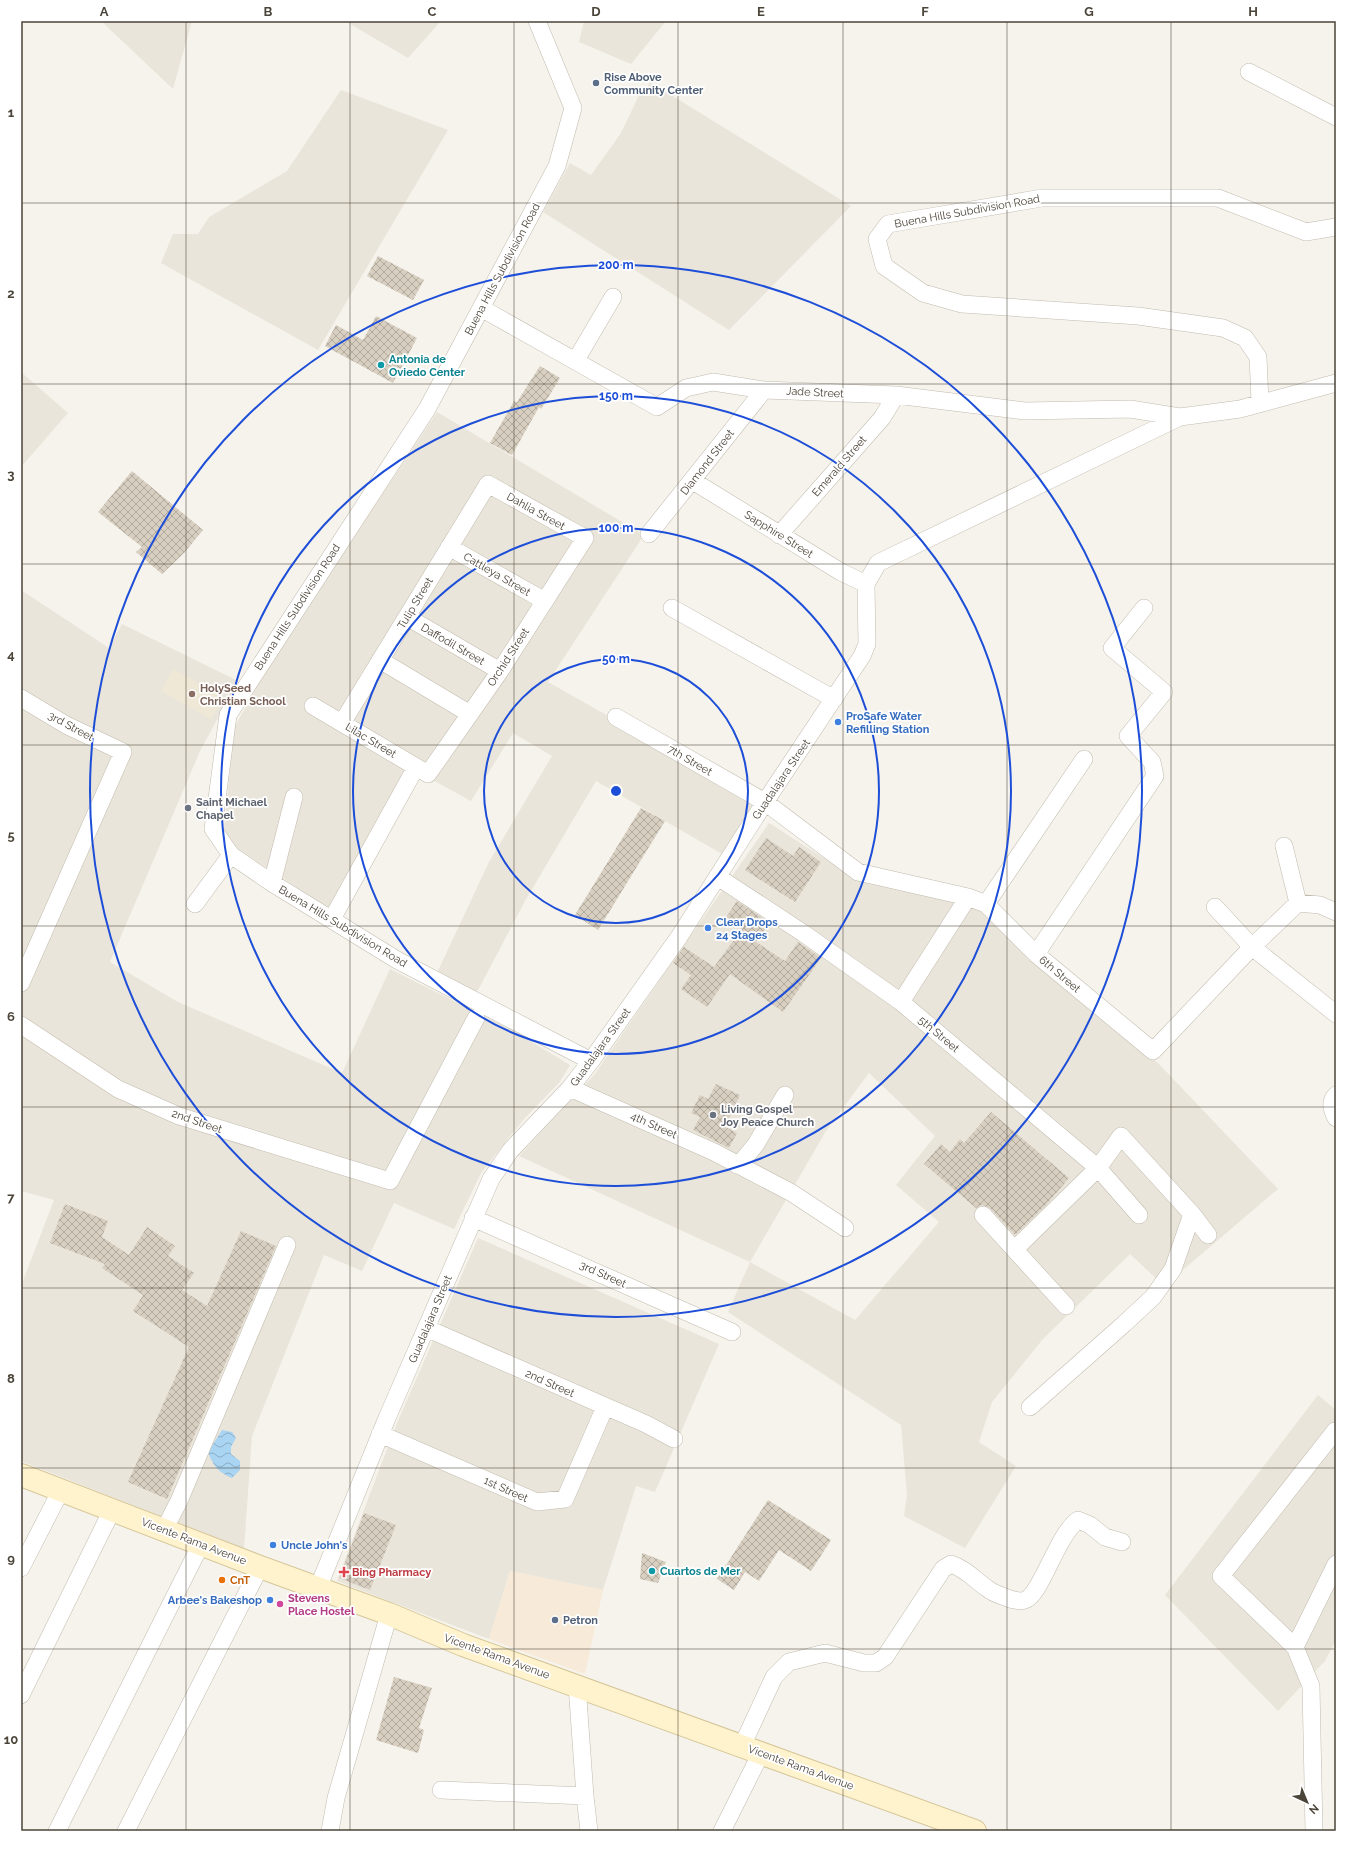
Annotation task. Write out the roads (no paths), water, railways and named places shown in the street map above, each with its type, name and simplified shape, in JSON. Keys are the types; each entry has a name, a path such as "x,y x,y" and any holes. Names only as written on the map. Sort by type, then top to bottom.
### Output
{"main road":[{"name":"Vicente Rama Avenue","path":"21,1475 260,1567 389,1614 462,1644 974,1831"}],"street":[{"name":"Buena Hills Subdivision Road","path":"537,21 573,108 557,166 427,409 228,716 213,829 231,856 397,960 592,1061"},
{"path":"1249,72 1336,117"},
{"name":"Buena Hills Subdivision Road","path":"1260,402 1258,357 1245,338 1223,328 1138,316 962,304 923,293 884,266 877,239 888,224 1042,198 1218,198 1306,232 1336,227"},
{"path":"576,360 613,298"},
{"name":"Jade Street","path":"481,308 576,360 657,407 686,388 713,382 764,390 896,395 1025,411 1130,409 1180,417"},
{"path":"866,584 878,563 1180,417 1240,409 1260,402 1336,383"},
{"name":"Diamond Street","path":"649,534 764,390"},
{"name":"Emerald Street","path":"779,535 882,418 896,395"},
{"name":"Sapphire Street","path":"693,480 779,535 841,572 866,584"},
{"name":"Dahlia Street","path":"488,484 585,538"},
{"name":"Tulip Street","path":"342,723 488,484"},
{"name":"Orchid Street","path":"332,919 422,771 470,714 500,671 585,538"},
{"name":"Cattleya Street","path":"449,547 545,601"},
{"name":"Guadalajara Street","path":"318,1588 380,1434 491,1179 510,1151 570,1088 592,1061 679,937 765,802 862,656 867,644 866,584"},
{"path":"672,608 834,699"},
{"path":"1036,954 1155,776 1152,762 1128,736 1164,692 1112,648 1144,608"},
{"name":"Daffodil Street","path":"407,617 500,671"},
{"path":"380,660 470,714"},
{"name":"3rd Street","path":"21,698 66,725 123,752 21,983"},
{"name":"Lilac Street","path":"313,706 422,771"},
{"name":"7th Street","path":"616,717 765,802"},
{"path":"986,904 1084,759"},
{"path":"272,883 294,797"},
{"name":"6th Street","path":"765,802 858,872 968,897 986,904 1036,954 1153,1051 1252,947 1298,903"},
{"path":"1284,846 1298,903 1320,905 1336,912"},
{"path":"195,904 231,856"},
{"name":"5th Street","path":"718,877 803,933 901,1002 1098,1168 1139,1215"},
{"path":"901,1002 968,897"},
{"path":"1215,907 1252,947 1336,1014"},
{"name":"2nd Street","path":"21,1025 118,1089 179,1116 390,1181 476,1018"},
{"name":"4th Street","path":"570,1088 714,1152 792,1194 845,1228"},
{"path":"737,1165 756,1144 785,1095"},
{"path":"1336,1095 1333,1098 1331,1107 1336,1118"},
{"path":"1015,1249 1098,1168 1121,1136 1192,1214 1208,1235"},
{"path":"1030,1407 1153,1297 1173,1269 1192,1214"},
{"path":"983,1215 1066,1306"},
{"name":"3rd Street","path":"473,1218 732,1332"},
{"path":"164,1530 179,1500 287,1246"},
{"name":"2nd Street","path":"426,1328 646,1424 674,1439"},
{"name":"1st Street","path":"380,1434 537,1502 565,1498 605,1407"},
{"path":"1314,1831 1311,1686 1295,1647 1221,1576 1334,1431 1336,1432"},
{"path":"21,1568 61,1490"},
{"path":"21,1695 112,1510"},
{"path":"722,1831 752,1749 774,1677 788,1662 825,1653 864,1663 876,1663 885,1657 943,1569 950,1564 967,1571 989,1590 1013,1600 1024,1601 1030,1598 1036,1589 1064,1535 1071,1525 1078,1520 1090,1525 1105,1537 1122,1542"},
{"path":"57,1831 201,1544"},
{"path":"1295,1647 1336,1564"},
{"path":"126,1831 260,1567"},
{"path":"330,1831 336,1798 389,1614"},
{"path":"577,1685 589,1831"},
{"path":"441,1790 585,1796"}],"water":[{"path":"222,1430 232,1432 236,1438 231,1447 231,1454 240,1461 240,1470 232,1478 223,1474 217,1468 208,1452"}],"place":[{"name":"Rise Above Community Center","path":"596,83"},
{"name":"Antonia de Oviedo Center","path":"381,365"},
{"name":"HolySeed Christian School","path":"192,694"},
{"name":"ProSafe Water Refilling Station","path":"838,722"},
{"name":"Saint Michael Chapel","path":"188,808"},
{"name":"Clear Drops 24 Stages","path":"708,928"},
{"name":"Living Gospel Joy Peace Church","path":"713,1115"},
{"name":"Uncle John's","path":"273,1545"},
{"name":"Cuartos de Mer","path":"652,1571"},
{"name":"Bing Pharmacy","path":"344,1572"},
{"name":"CnT","path":"222,1580"},
{"name":"Arbee's Bakeshop","path":"270,1600"},
{"name":"Stevens Place Hostel","path":"280,1604"},
{"name":"Petron","path":"555,1620"}]}
